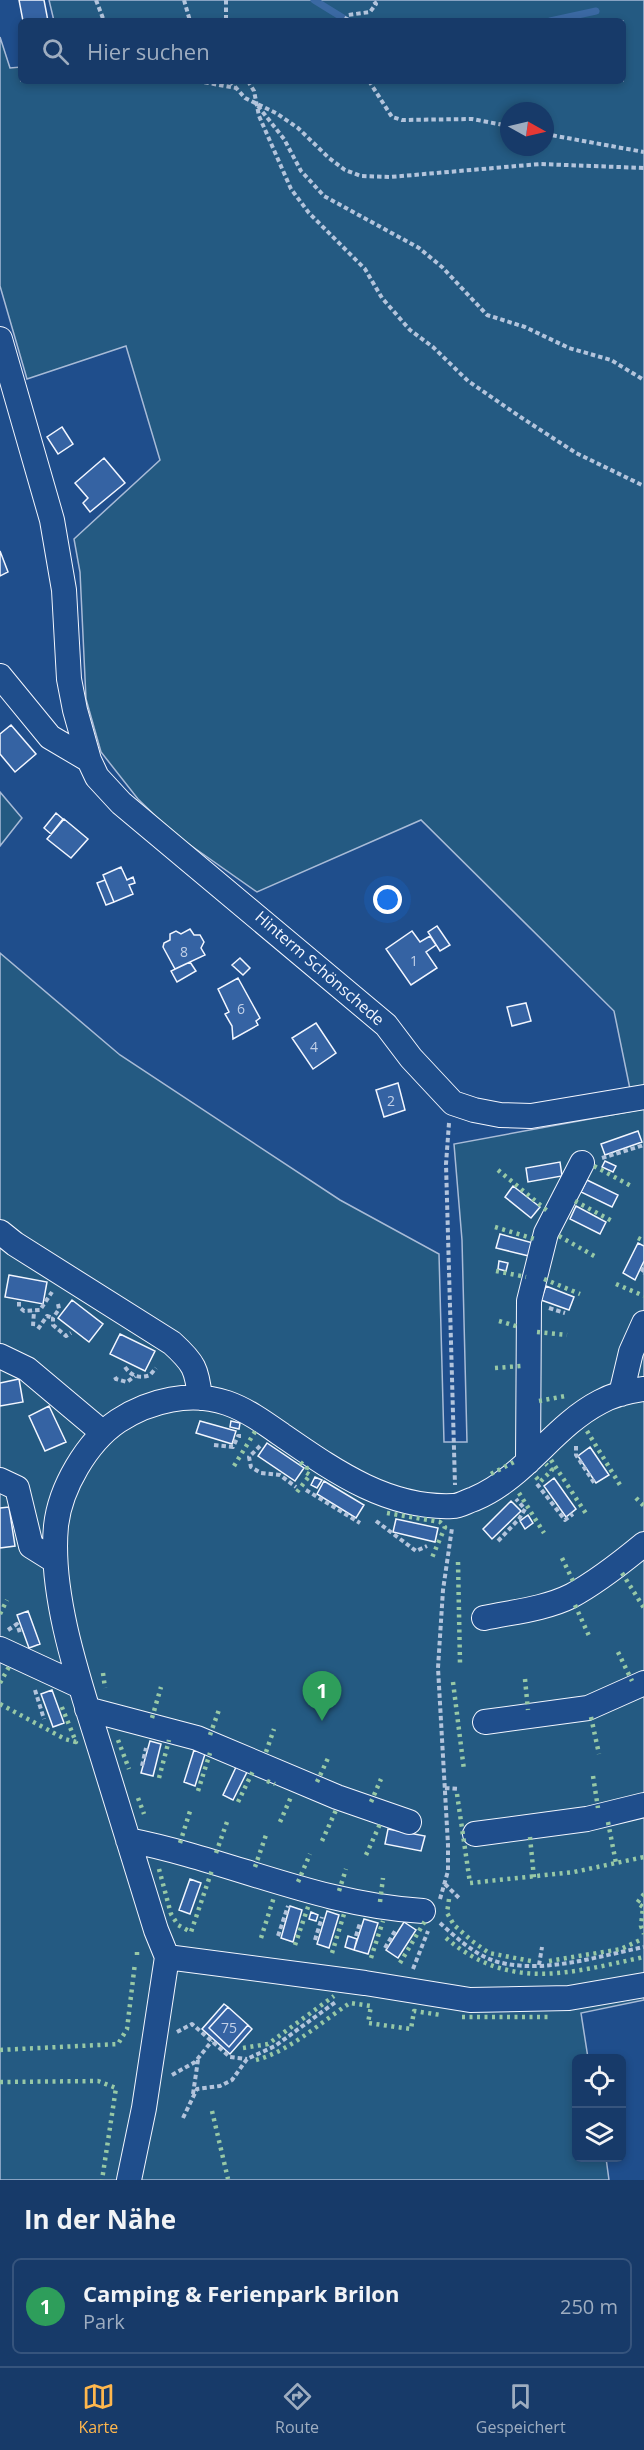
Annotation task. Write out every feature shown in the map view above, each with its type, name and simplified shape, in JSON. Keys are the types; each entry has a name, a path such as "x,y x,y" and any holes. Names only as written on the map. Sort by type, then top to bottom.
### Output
{"street":[{"name":"Hinterm Schönschede","path":"0,339 52,520 64,590 69,679 89,760 97,777 121,803 387,1025 411,1058 453,1103"},
{"name":"Hinterm Schönschede","path":"0,676 50,737 89,760"},
{"path":"453,1103 500,1115 531,1116 644,1097"},
{"path":"526,1464 529,1301 546,1233 590,1160"},
{"path":"0,1232 172,1343 189,1358 197,1372 200,1398"},
{"path":"129,2180 167,1957 156,1930 84,1697 59,1593 55,1561 56,1525 61,1501 81,1462 102,1432 132,1412 163,1400 200,1398 227,1403 374,1492 392,1499 455,1506 489,1492 513,1478 554,1436 600,1402 633,1392 631,1352 644,1323"},
{"path":"0,1356 27,1369 102,1432"},
{"path":"0,1480 17,1488 31,1546 55,1561"},
{"path":"484,1618 544,1605 570,1596 619,1565 644,1544"},
{"path":"0,1649 84,1697 197,1738 337,1797 409,1822"},
{"path":"485,1722 588,1708 644,1683"},
{"path":"475,1834 587,1819 644,1805"},
{"path":"128,1840 198,1856 294,1888 384,1909 432,1914"},
{"path":"167,1957 365,1983 470,2000 517,2001 569,1998 644,1985"}],"path":[{"path":"96,0 103,18"},
{"path":"184,0 189,18"},
{"path":"226,0 226,18"},
{"path":"346,18 348,15 370,12 376,4 373,0"},
{"path":"214,84 236,88"},
{"path":"233,84 245,98 267,107 297,128 345,170 362,176 390,177 540,164 644,168"},
{"path":"250,84 281,169 295,196 360,263 382,298 410,330 433,347 468,381 522,418 576,453 644,486"},
{"path":"371,84 392,117 402,120 472,119 500,124"},
{"path":"255,103 284,139 301,171 324,196 419,248 488,315 525,327 569,348 611,360 644,380"},
{"path":"554,136 644,152"},
{"path":"404,1989 445,1884 448,1845 438,1668 443,1590 455,1506 446,1164 447,1132 453,1103"},
{"path":"590,1160 605,1159 644,1145"},
{"path":"644,1268 641,1272 644,1274"},
{"path":"19,1302 19,1307 24,1311 34,1311 45,1305 56,1284 59,1272"},
{"path":"58,1304 59,1309 53,1318 53,1325 66,1336 71,1333"},
{"path":"34,1311 35,1328 47,1316 53,1318"},
{"path":"125,1367 135,1376 145,1377 156,1368"},
{"path":"115,1377 127,1382 135,1376"},
{"path":"271,1428 261,1445 249,1457 251,1467 261,1473 280,1475 296,1487"},
{"path":"214,1445 233,1447 238,1436 241,1436"},
{"path":"576,1445 576,1455 595,1484"},
{"path":"526,1464 565,1520 573,1514"},
{"path":"306,1490 360,1523"},
{"path":"498,1541 519,1519 525,1509 513,1497"},
{"path":"375,1521 416,1551 427,1546"},
{"path":"445,1788 459,1789"},
{"path":"445,1884 460,1899"},
{"path":"278,1936 294,1888"},
{"path":"432,1914 465,1944 501,1963 539,1965 644,1947"},
{"path":"539,1965 542,1947"},
{"path":"192,2094 197,2089 220,2085 232,2080 247,2059 275,2046 301,2025 365,1983"},
{"path":"156,2028 179,2032 192,2024 230,2057 247,2059"},
{"path":"146,2089 198,2059 212,2041"},
{"path":"183,2118 192,2094 198,2059"}],"shaded area":[{"path":"49,0 644,0 644,1086 630,1089 614,1011 421,820 257,892 173,833 138,799 101,752 86,699 80,572 74,539 160,460 126,346 27,379 0,286 0,37 10,68 18,67 18,84 626,84 626,18 53,18"},
{"path":"0,792 22,818 0,846"},
{"path":"0,953 120,1055 340,1200 439,1254 444,1442 467,1442 462,1240 454,1144 644,1109 644,2000 581,2013 587,2054 572,2054 572,2162 607,2162 609,2180 0,2180"}],"building":[{"path":"19,0 44,0 47,18 22,18"},
{"path":"62,427 73,444 58,454 47,437"},
{"path":"104,458 125,483 90,512 83,503 88,498 75,483"},
{"path":"0,551 8,572 0,576"},
{"path":"11,725 36,754 15,772 0,754 0,734"},
{"path":"56,813 63,819 51,834 44,828"},
{"path":"64,819 88,839 71,858 47,839"},
{"path":"121,867 127,880 133,877 135,883 129,885 133,894 114,902 103,875"},
{"path":"105,880 114,902 106,905 97,883"},
{"path":"437,926 450,945 440,951 428,932"},
{"path":"190,929 194,935 200,935 204,942 201,948 205,955 175,969 163,947 164,943 170,940 170,934 176,931 181,934"},
{"path":"412,931 420,942 430,936 436,945 426,952 437,968 411,985 386,949"},
{"path":"240,958 250,968 243,975 232,965"},
{"path":"190,962 196,971 177,982 171,971"},
{"path":"238,978 260,1018 256,1021 258,1025 233,1039 232,1026 225,1014 229,1012 218,989"},
{"path":"526,1003 531,1021 512,1026 507,1007"},
{"path":"316,1023 336,1053 313,1069 292,1038"},
{"path":"398,1083 405,1110 384,1117 376,1090"},
{"path":"638,1131 642,1142 605,1155 601,1144"},
{"path":"605,1161 616,1166 613,1172 602,1167"},
{"path":"560,1162 562,1176 528,1182 526,1168"},
{"path":"587,1180 618,1195 612,1207 581,1192"},
{"path":"513,1186 540,1207 531,1218 505,1197"},
{"path":"576,1206 606,1222 600,1234 570,1219"},
{"path":"500,1234 533,1243 529,1256 496,1248"},
{"path":"638,1243 644,1246 644,1261 635,1280 623,1273"},
{"path":"499,1261 508,1263 506,1271 498,1269"},
{"path":"9,1275 47,1282 43,1304 5,1297"},
{"path":"546,1286 574,1297 569,1310 541,1300"},
{"path":"72,1300 103,1324 89,1342 58,1318"},
{"path":"120,1334 155,1351 145,1371 110,1354"},
{"path":"19,1379 23,1402 0,1406 0,1383"},
{"path":"49,1406 66,1442 45,1451 29,1416"},
{"path":"200,1421 236,1431 232,1444 196,1433"},
{"path":"231,1421 240,1423 239,1429 230,1427"},
{"path":"267,1443 304,1468 295,1481 258,1456"},
{"path":"590,1447 609,1475 596,1483 578,1456"},
{"path":"315,1477 322,1480 317,1488 311,1485"},
{"path":"554,1478 576,1509 566,1517 544,1486"},
{"path":"324,1481 364,1505 356,1518 317,1494"},
{"path":"511,1501 521,1511 492,1539 483,1529"},
{"path":"9,1507 15,1546 0,1548 0,1508"},
{"path":"528,1515 533,1523 525,1529 520,1521"},
{"path":"396,1519 438,1528 435,1542 393,1532"},
{"path":"28,1611 40,1644 29,1648 17,1615"},
{"path":"52,1690 64,1723 53,1727 41,1694"},
{"path":"150,1741 161,1744 153,1776 141,1773"},
{"path":"194,1750 205,1754 195,1786 184,1782"},
{"path":"237,1765 248,1770 233,1800 223,1795"},
{"path":"388,1829 425,1836 421,1851 385,1844"},
{"path":"190,1879 201,1883 190,1914 179,1910"},
{"path":"290,1906 302,1910 293,1942 281,1938"},
{"path":"327,1911 339,1915 329,1948 317,1944"},
{"path":"311,1912 318,1915 316,1921 309,1919"},
{"path":"364,1919 378,1923 368,1954 354,1950"},
{"path":"404,1922 416,1930 398,1958 386,1950"},
{"path":"348,1936 357,1939 354,1950 345,1947"},
{"path":"224,2004 228,2007 209,2028 229,2047 248,2025 252,2029 230,2054 202,2029"},
{"path":"228,2007 248,2025 229,2047 209,2028"}],"waterway":[{"path":"314,0 343,18"},
{"path":"564,18 596,11"}],"hedge":[{"path":"594,1166 633,1187"},
{"path":"498,1170 550,1213"},
{"path":"575,1201 612,1221"},
{"path":"495,1227 538,1240"},
{"path":"559,1236 596,1257"},
{"path":"638,1238 644,1241"},
{"path":"496,1271 526,1277"},
{"path":"544,1279 580,1294"},
{"path":"616,1284 644,1296"},
{"path":"499,1321 519,1327"},
{"path":"537,1332 567,1335"},
{"path":"495,1368 521,1366"},
{"path":"539,1401 565,1396"},
{"path":"234,1466 256,1430"},
{"path":"587,1431 620,1485"},
{"path":"551,1460 587,1515"},
{"path":"297,1492 310,1475 305,1472 307,1468 299,1461"},
{"path":"491,1474 514,1462"},
{"path":"536,1477 540,1482 552,1470 546,1464"},
{"path":"519,1493 544,1533"},
{"path":"636,1498 644,1506"},
{"path":"387,1513 440,1522 445,1527 431,1560"},
{"path":"562,1558 575,1585"},
{"path":"458,1562 460,1663"},
{"path":"622,1573 644,1608"},
{"path":"0,1614 7,1600"},
{"path":"575,1605 590,1638"},
{"path":"618,1652 632,1681"},
{"path":"0,1683 10,1665"},
{"path":"103,1673 105,1688"},
{"path":"525,1679 528,1710"},
{"path":"453,1682 464,1770"},
{"path":"152,1718 161,1687"},
{"path":"0,1704 65,1739 76,1742 61,1705"},
{"path":"210,1735 220,1707"},
{"path":"591,1717 599,1754"},
{"path":"266,1752 274,1729"},
{"path":"118,1740 129,1769"},
{"path":"159,1778 169,1740"},
{"path":"198,1791 210,1753"},
{"path":"317,1782 329,1756"},
{"path":"238,1802 253,1771"},
{"path":"593,1776 598,1808"},
{"path":"371,1802 381,1779"},
{"path":"267,1781 275,1784"},
{"path":"457,1794 470,1883 574,1872 644,1857"},
{"path":"280,1822 291,1797"},
{"path":"138,1798 144,1814"},
{"path":"180,1843 191,1808"},
{"path":"322,1841 337,1808"},
{"path":"216,1853 228,1819"},
{"path":"608,1822 616,1863"},
{"path":"366,1855 380,1824"},
{"path":"255,1867 266,1835"},
{"path":"530,1837 534,1878"},
{"path":"298,1882 310,1854"},
{"path":"159,1869 171,1914 178,1925 191,1932 212,1870"},
{"path":"339,1891 346,1869"},
{"path":"380,1902 383,1878"},
{"path":"644,1894 637,1903 643,1907 641,1926 644,1934"},
{"path":"261,1938 274,1897"},
{"path":"449,1899 447,1913 454,1925 472,1941 489,1953 531,1961"},
{"path":"295,1945 309,1904"},
{"path":"332,1953 344,1914"},
{"path":"371,1958 383,1921"},
{"path":"400,1963 425,1921"},
{"path":"446,1938 470,1955 493,1966 517,1972 541,1974 565,1972 644,1957"},
{"path":"549,1961 621,1949 640,1940"},
{"path":"137,1948 137,1955"},
{"path":"0,2050 118,2044 127,2029 135,1963"},
{"path":"243,2048 268,2044 334,1996"},
{"path":"256,2060 293,2043 350,2003 371,2006 368,2023 411,2029 414,2011 441,2015"},
{"path":"462,2017 548,2017"},
{"path":"0,2082 98,2081 116,2088 102,2180"},
{"path":"212,2111 228,2179"}],"place":[{"name":"Camping & Ferienpark Brilon","path":"322,1721"}]}
